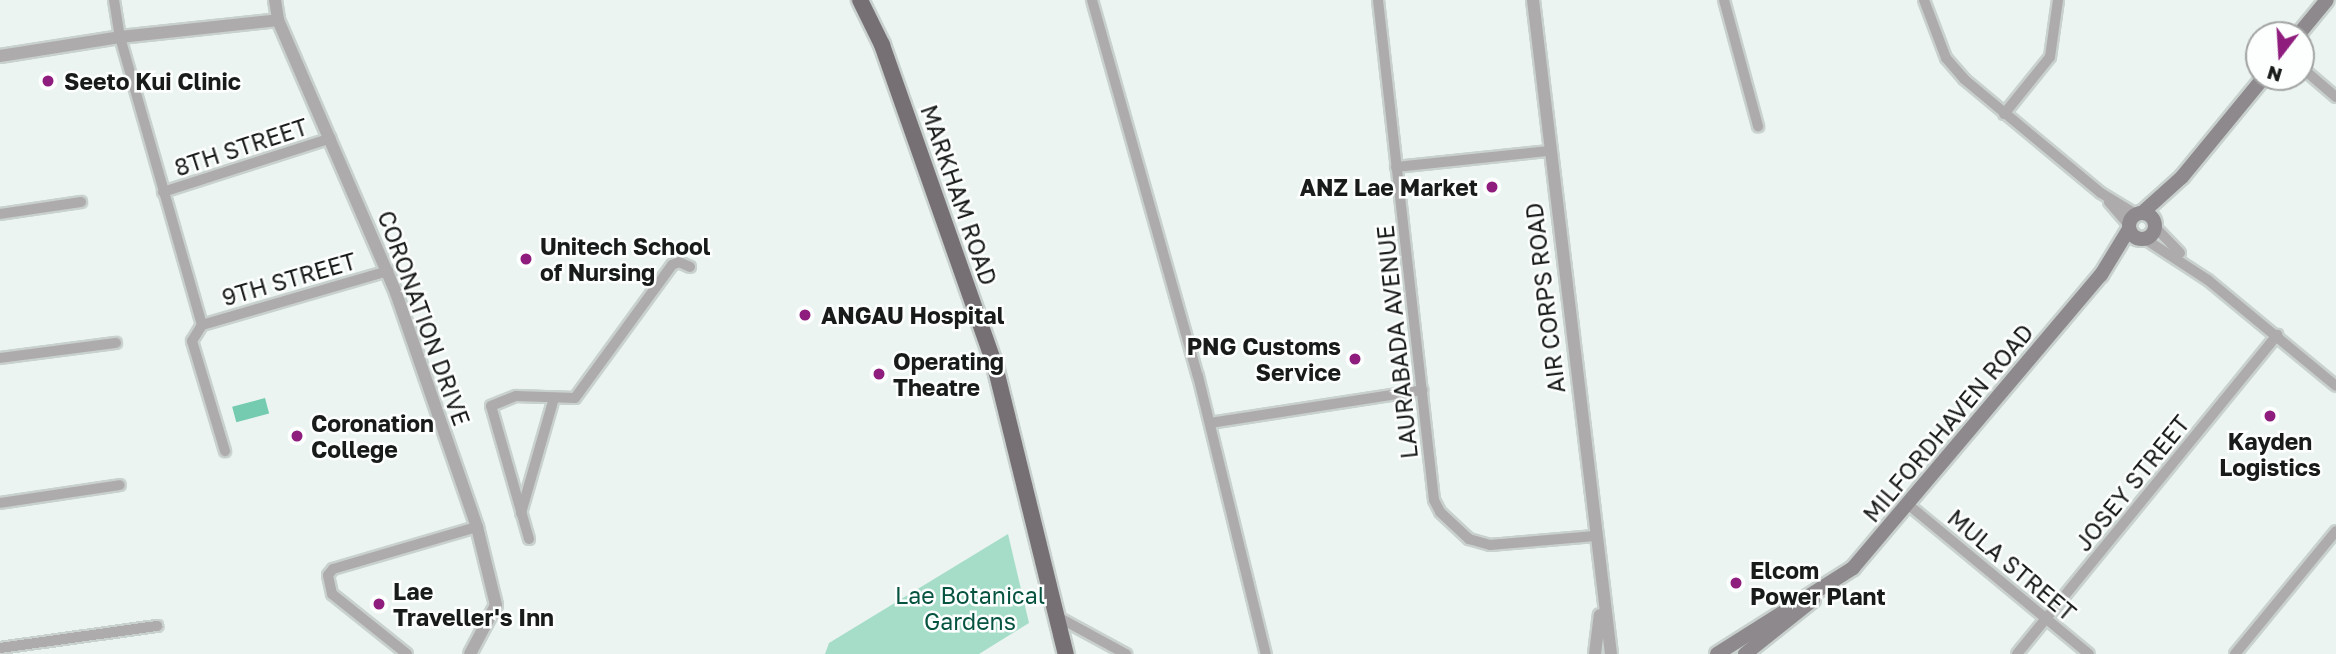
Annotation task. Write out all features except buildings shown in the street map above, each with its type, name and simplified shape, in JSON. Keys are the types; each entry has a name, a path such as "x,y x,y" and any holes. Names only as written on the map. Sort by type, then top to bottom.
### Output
{"main road":[{"name":"MARKHAM ROAD","path":"860,0 882,45 995,366 1054,615 1066,654"},
{"path":"2310,21 2327,0"},
{"name":"MILFORDHAVEN ROAD","path":"1745,654 1853,568 1910,506 2101,275 2134,220 2182,177 2253,91"},
{"name":"MILFORDHAVEN ROAD","path":"2101,275 2143,239 2155,225 2182,177"},
{"path":"2134,220 2155,225"},
{"path":"2134,220 2143,239"},
{"name":"MILFORDHAVEN ROAD","path":"1717,654 1822,592"}],"street":[{"path":"114,0 120,37 202,325 192,341 225,451"},
{"name":"CORONATION DRIVE","path":"275,0 278,20 387,271 477,527 496,605 470,654"},
{"path":"1092,0 1210,423 1266,654"},
{"name":"LAURABADA AVENUE","path":"1378,0 1434,500 1450,523 1469,539 1490,545 1595,536"},
{"name":"AIR CORPS ROAD","path":"1533,0 1601,590 1611,654"},
{"path":"1724,0 1758,126"},
{"path":"1924,0 1946,58 2004,114 2134,220"},
{"path":"2004,114 2050,57 2057,0"},
{"path":"0,56 120,37 278,20"},
{"path":"2315,79 2336,97"},
{"name":"8TH STREET","path":"163,192 331,138"},
{"path":"1396,167 1549,151"},
{"path":"0,215 81,202"},
{"path":"2155,225 2208,280"},
{"path":"2143,239 2208,280 2336,386"},
{"path":"529,539 491,406 516,396 575,398 583,391 672,265 679,262 690,267"},
{"name":"9TH STREET","path":"202,325 387,271"},
{"name":"JOSEY STREET","path":"2017,654 2277,335"},
{"path":"0,358 116,343"},
{"path":"1210,423 1422,390"},
{"path":"521,513 554,398"},
{"path":"0,503 120,485"},
{"name":"MULA STREET","path":"1910,506 2089,654"},
{"path":"407,654 332,594 328,575 333,569 477,527"},
{"path":"2235,654 2336,530"},
{"name":"AIR CORPS ROAD","path":"1595,654 1601,590"},
{"path":"1054,615 1126,654"},
{"path":"0,648 157,626"}],"green space":[{"name":"Lae Botanical Gardens","path":"1008,534 1029,623 979,654 825,654 829,643"}],"shaded area":[{"path":"265,398 269,413 236,422 232,407"}],"place":[{"name":"Seeto Kui Clinic","path":"48,81"},
{"name":"ANZ Lae Market","path":"1492,187"},
{"name":"Unitech School of Nursing","path":"526,259"},
{"name":"ANGAU Hospital","path":"805,315"},
{"name":"PNG Customs Service","path":"1355,359"},
{"name":"Operating Theatre","path":"879,374"},
{"name":"Kayden Logistics","path":"2270,416"},
{"name":"Coronation College","path":"297,436"},
{"name":"Elcom Power Plant","path":"1736,583"},
{"name":"Lae Traveller's Inn","path":"379,604"}]}
